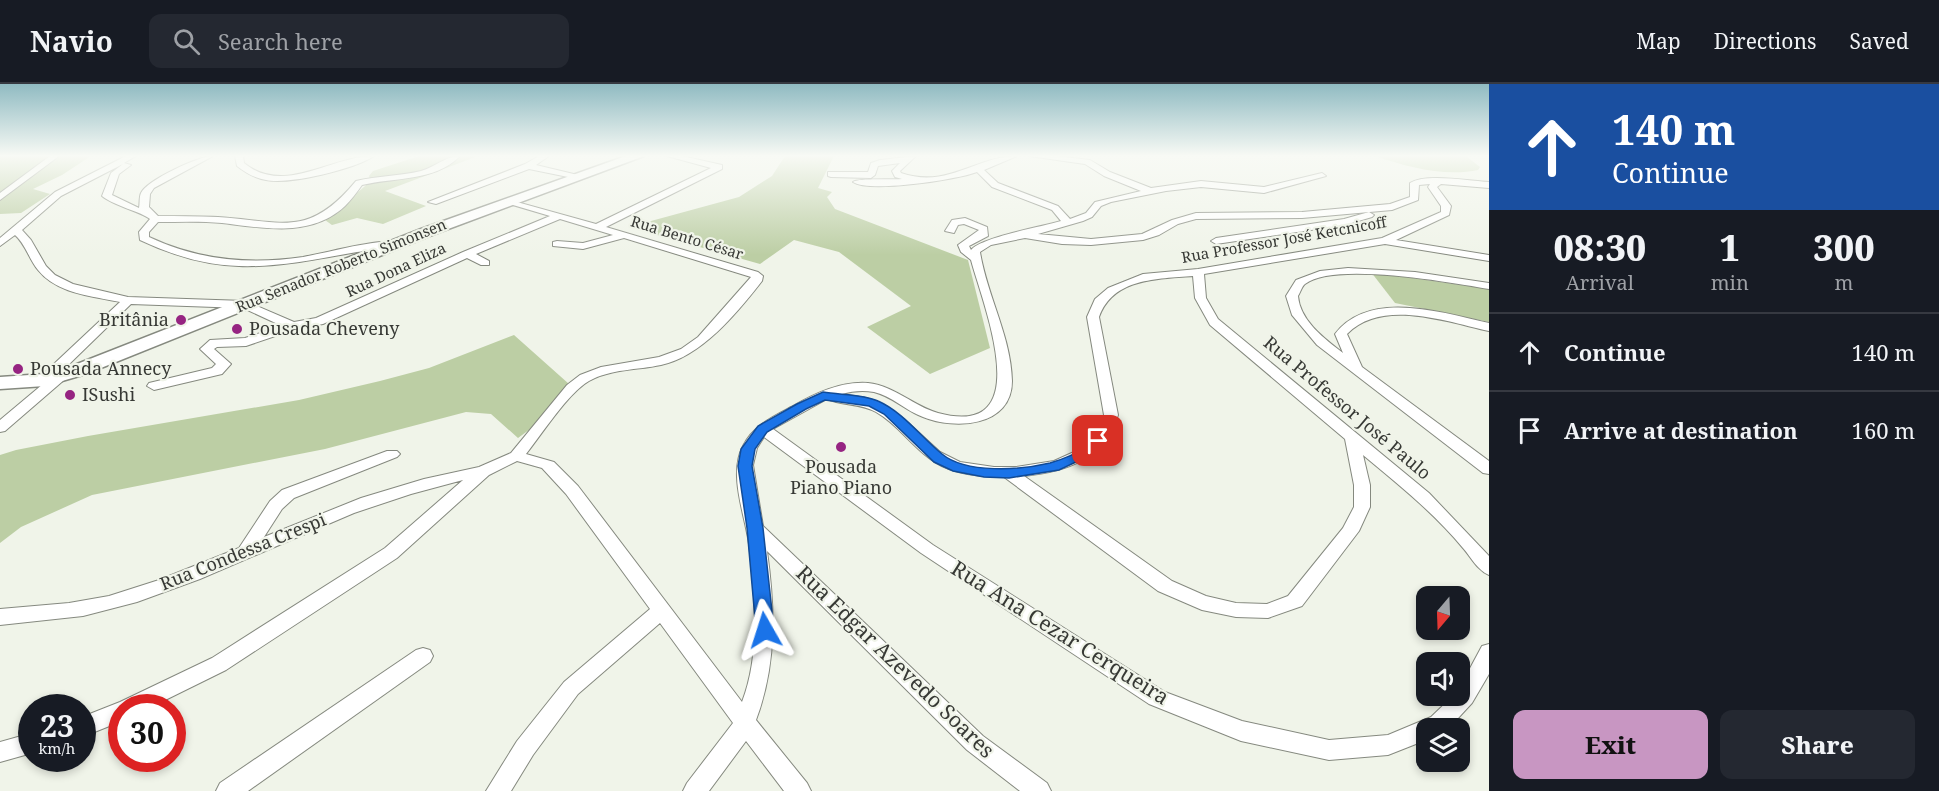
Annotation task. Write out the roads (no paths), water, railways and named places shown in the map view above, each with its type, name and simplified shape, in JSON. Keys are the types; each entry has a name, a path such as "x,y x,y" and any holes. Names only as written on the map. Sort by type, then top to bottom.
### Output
{"street":[{"path":"0,243 58,194 68,189"},
{"path":"110,189 108,196 152,216 219,220 268,227 301,225 330,213 342,204 354,189"},
{"path":"149,189 145,195 144,208 152,216"},
{"path":"433,202 467,189"},
{"name":"Rua Senador Roberto Simonsen","path":"0,383 53,378 542,189"},
{"path":"597,227 673,189"},
{"path":"1005,189 1055,208 1068,223"},
{"path":"1145,189 1150,191"},
{"path":"694,791 745,723 756,694 763,664 765,630 755,528 745,466 748,449 763,429 823,396 850,388 882,389 934,417 954,421 971,420 989,412 1002,400 1005,384 1000,347 975,252 988,242 1024,235 1089,215 1098,204 1165,189"},
{"path":"1216,241 1345,222 1415,198 1414,189"},
{"name":"Rua Professor José Ketcnicoff","path":"1009,473 1054,467 1088,451 1107,430 1111,415 1093,317 1099,302 1112,290 1143,277 1198,272 1385,241 1446,213 1446,206 1437,189"},
{"name":"Rua Bento César","path":"509,201 757,276 756,281 702,340 686,352 662,361 606,370 585,378 572,388 516,456"},
{"path":"1024,235 1062,241 1091,242 1143,237 1175,222 1197,216 1269,217 1392,207"},
{"path":"152,216 144,232 144,238 186,257 220,262 279,263 366,246 393,245"},
{"name":"Rua Dona Eliza","path":"154,386 217,370 224,364 206,349 214,343 246,342 293,326 304,326 319,321 467,254 559,216"},
{"path":"950,231 955,222 965,221 984,229 984,234 963,245 965,250 976,259"},
{"path":"15,229 51,277 69,287 128,300 245,305 293,326"},
{"path":"557,244 569,248 582,247 624,235"},
{"path":"1385,241 1489,258"},
{"path":"467,254 485,263"},
{"path":"1489,286 1408,273 1358,271 1311,277 1296,286 1292,295 1294,306 1300,317 1321,342 1489,469"},
{"name":"Rua Professor José Paulo","path":"1198,272 1202,307 1214,322 1422,497 1468,542 1489,568"},
{"path":"0,428 53,378 128,300"},
{"path":"1359,371 1341,334 1345,328 1382,311 1407,311 1489,327"},
{"path":"823,396 872,403 888,411 939,459 958,467 984,472 1009,473 1165,586 1202,603 1236,610 1268,611 1295,601 1350,531 1362,507 1362,485 1352,438"},
{"name":"Rua Ana Cezar Cerqueira","path":"763,429 927,549 1157,699 1241,731 1329,750 1388,745 1416,734"},
{"path":"246,551 276,505 288,494 392,454"},
{"path":"157,694 219,664 350,582 391,553 483,471 516,456 548,465 572,490 798,791"},
{"name":"Rua Condessa Crespi","path":"0,616 22,616 106,604 160,587 332,515 405,489 483,471"},
{"name":"Rua Edgar Azevedo Soares","path":"755,528 975,742 1039,791"},
{"path":"498,791 525,748 571,688 661,610"},
{"name":"Rua Ana Cezar Cerqueira","path":"1447,718 1477,680 1489,652"},
{"path":"228,791 423,656"},
{"path":"0,752 18,747"}],"place":[{"name":"Britânia","path":"181,320"},
{"name":"Pousada Cheveny","path":"237,329"},
{"name":"Pousada Annecy","path":"18,369"},
{"name":"ISushi","path":"70,395"},
{"name":"Pousada Piano Piano","path":"841,447"}]}
